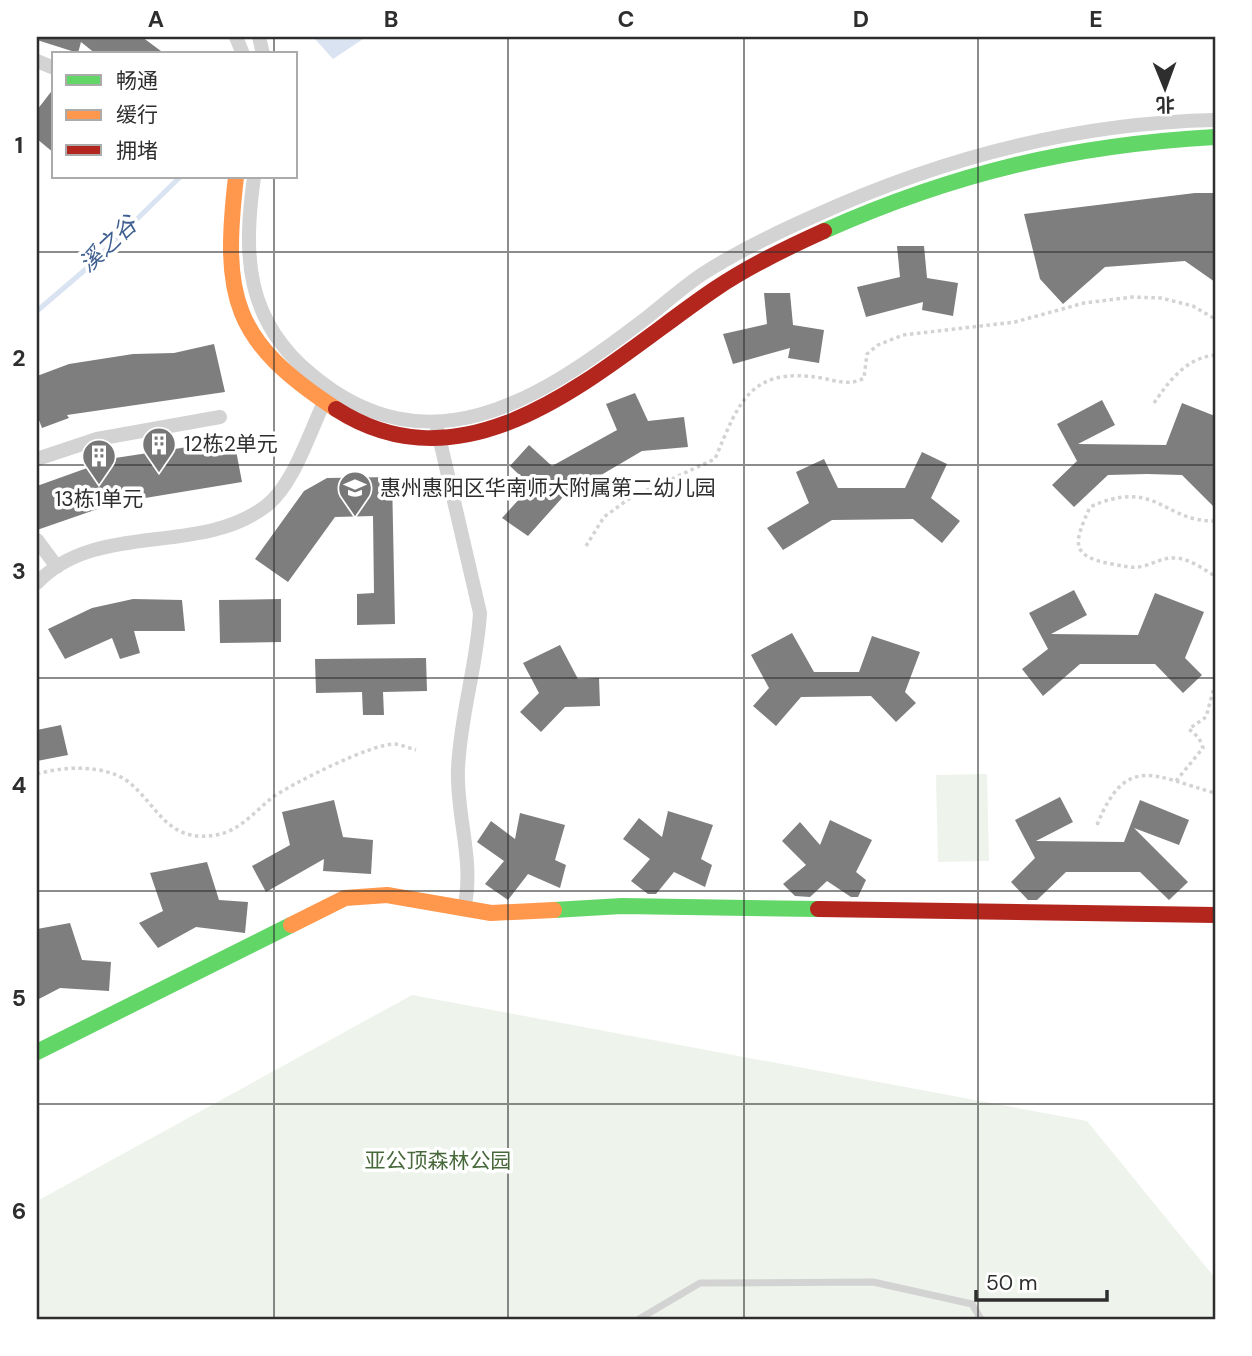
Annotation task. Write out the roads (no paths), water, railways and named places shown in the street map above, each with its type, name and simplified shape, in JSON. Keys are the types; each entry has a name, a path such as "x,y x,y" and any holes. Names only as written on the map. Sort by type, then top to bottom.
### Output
{"street":[{"path":"254,178 247,255 254,291 265,318 280,341 327,396 382,416 412,422 469,418 515,405 566,375 635,327 704,273 810,217 894,182 967,156 1088,129 1164,121 1215,120"},
{"path":"236,178 228,246 228,277 237,312 252,337 275,365 379,431 413,438 439,438 497,431 528,418 636,347 718,287 814,236 893,201 959,178 1031,162 1165,139 1215,137"},
{"path":"37,583 73,557 103,546 187,534 236,523 267,505 286,479 327,396"},
{"path":"37,460 97,439 220,417"},
{"path":"436,420 480,613 478,643 460,736 458,768 458,804 467,849 468,879 464,909"},
{"path":"37,540 57,567"},
{"path":"37,1052 345,898 387,895 491,913 622,906 1215,915"}],"lane":[{"path":"639,1319 700,1283 873,1282 972,1304 981,1319"}],"waterway":[{"name":"溪之谷","path":"37,311 86,269 179,178"}],"place":[{"name":"12栋2单元","path":"159,474"},
{"name":"13栋1单元","path":"99,486"},
{"name":"惠州惠阳区华南师大附属第二幼儿园","path":"355,518"}],"park label":[{"name":"亚公顶森林公园","path":"438,1161"}]}
